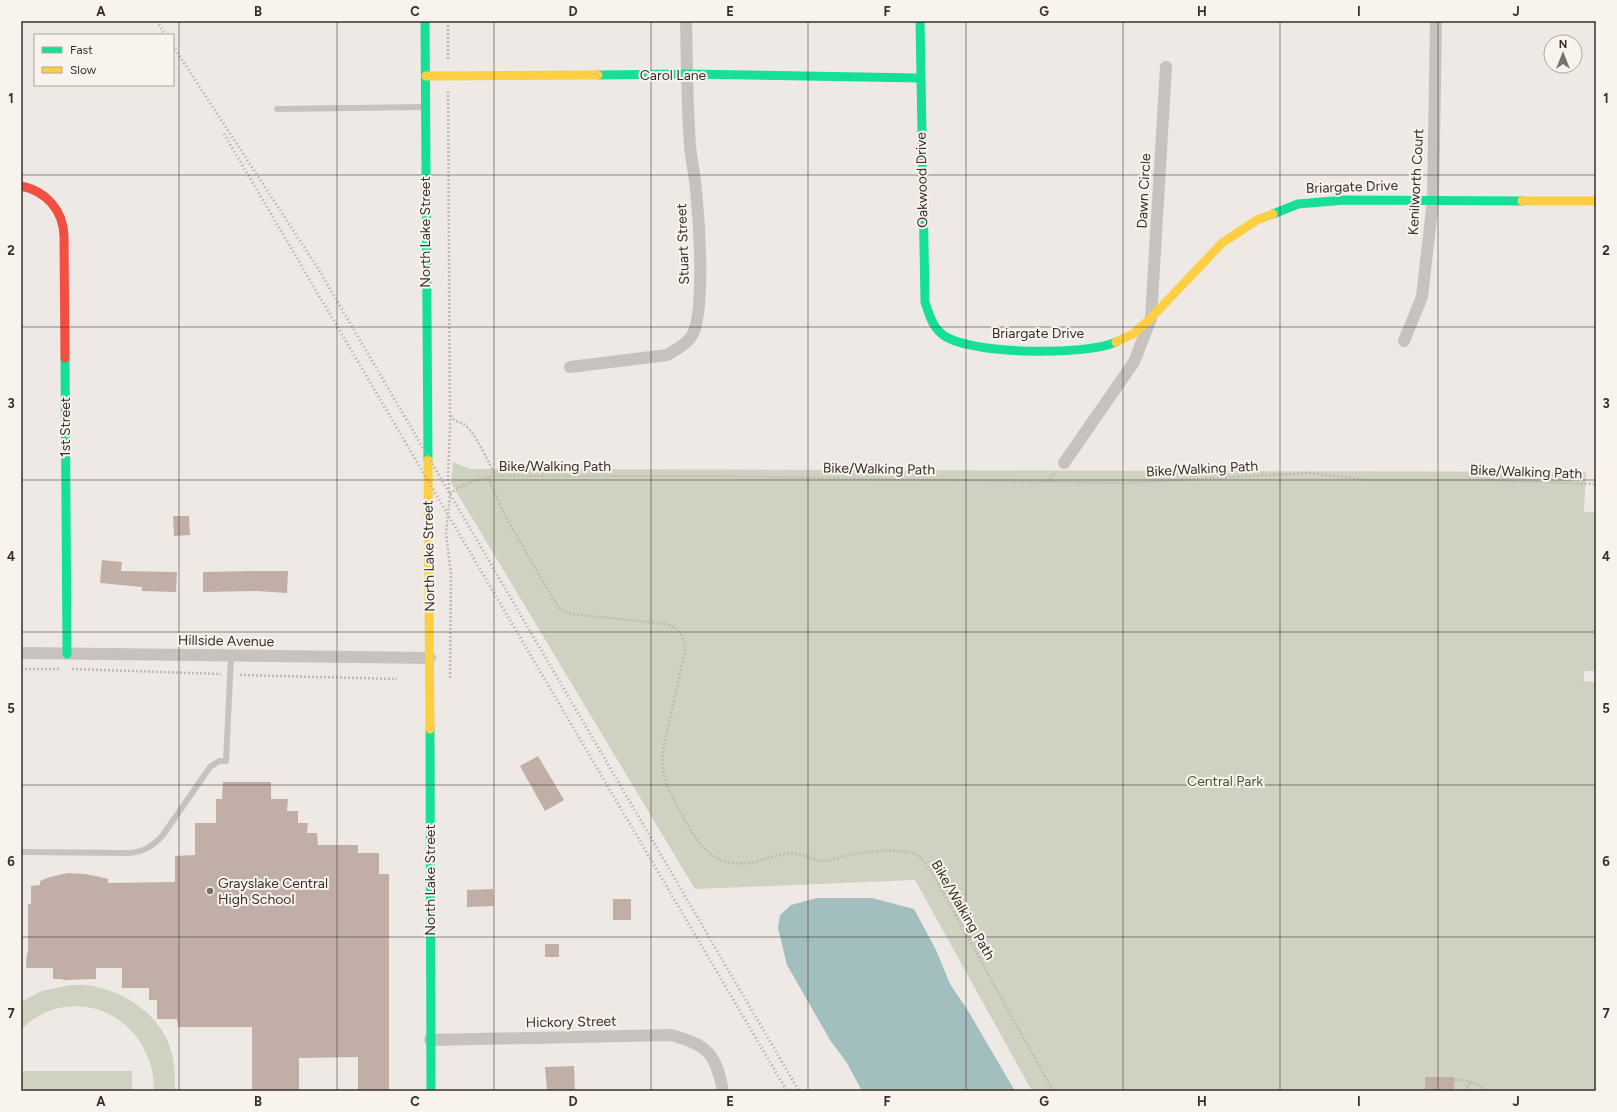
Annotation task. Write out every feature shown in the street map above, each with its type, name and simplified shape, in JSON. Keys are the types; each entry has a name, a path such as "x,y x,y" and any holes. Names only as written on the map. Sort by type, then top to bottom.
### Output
{"street":[{"name":"North Lake Street","path":"425,21 425,187 430,658 431,1091"},
{"name":"Stuart Street","path":"570,367 667,355 679,348 692,337 699,314 700,274 696,190 690,147 686,21"},
{"name":"Oakwood Drive","path":"920,21 925,302 931,321 942,334"},
{"name":"Kenilworth Court","path":"1404,341 1422,298 1434,200 1436,21"},
{"name":"Dawn Circle","path":"1151,318 1166,67"},
{"name":"Carol Lane","path":"426,76 687,74 920,78"},
{"name":"1st Street","path":"21,186 41,193 52,203 62,218 64,236 67,654"},
{"name":"Briargate Drive","path":"942,334 955,341 973,346 998,350 1079,350 1110,345 1133,334 1151,318 1222,243 1257,220 1298,204 1345,200 1596,201"},
{"name":"Briargate Drive","path":"1064,463 1134,362 1151,318"},
{"name":"Hillside Avenue","path":"21,653 430,658"},
{"name":"Hickory Street","path":"430,1040 671,1035 691,1040 708,1051 717,1064 723,1091"}],"lane":[{"path":"277,109 425,106"},
{"path":"21,852 129,853 141,852 155,844 163,835 210,767 219,761 226,761 231,656"}],"path":[{"path":"448,21 450,414 448,478 450,494 446,533 451,574 450,678"},
{"path":"450,414 452,419 466,425 472,433 495,476"},
{"path":"450,427 457,422"},
{"name":"Bike/Walking Path","path":"1053,1091 930,869 917,855 904,852 884,851 850,855 825,861 801,854 791,853 738,864 722,860 708,853 693,834 665,783 661,766 663,750 685,651 685,641 681,633 667,624 571,614 560,609 504,514 488,477 700,476 1127,482 1310,473 1367,480 1478,480 1596,484"},
{"path":"450,494 458,487 488,477"},
{"path":"21,669 398,679"},
{"path":"1454,1080 1478,1084 1485,1091"},
{"path":"1465,1091 1471,1082"}],"green space":[{"name":"Central Park","path":"453,462 470,469 1586,472 1584,512 1596,512 1596,671 1585,671 1583,681 1596,682 1596,1091 1032,1091 915,880 695,889 451,483"},
{"path":"70,985 89,985 105,989 130,1000 151,1017 160,1027 171,1051 175,1076 175,1091 154,1091 152,1072 147,1054 137,1038 125,1025 110,1015 93,1008 75,1006 55,1009 37,1017 21,1029 21,1002 42,991"},
{"path":"21,1071 132,1071 132,1091 21,1091"}],"water":[{"path":"817,898 872,898 914,909 936,950 950,984 967,1009 1015,1091 862,1091 847,1063 830,1040 787,965 778,928 780,915 791,905"}],"building":[{"path":"173,516 189,516 190,535 174,536"},
{"path":"102,560 122,562 121,571 177,572 176,592 142,591 142,587 100,583"},
{"path":"288,571 287,593 256,591 203,592 203,572"},
{"path":"538,756 564,800 545,811 520,766"},
{"path":"223,782 271,782 271,799 288,799 287,811 298,811 298,823 308,823 307,833 317,833 318,845 358,845 358,853 379,853 379,874 389,874 389,1091 358,1091 358,1057 299,1058 299,1091 252,1091 252,1027 178,1027 177,1019 157,1019 157,1000 149,1000 149,988 122,988 122,968 96,968 96,979 63,980 53,979 53,968 26,968 28,953 28,904 31,904 31,886 40,885 40,881 50,877 68,873 85,874 108,879 108,883 175,882 175,856 195,855 195,823 216,823 216,799 222,799"},
{"path":"493,889 494,906 467,907 467,890"},
{"path":"613,899 631,899 631,920 613,920"},
{"path":"545,944 559,944 559,957 545,957"},
{"path":"574,1066 575,1091 547,1091 545,1067"},
{"path":"1425,1077 1454,1077 1454,1091 1425,1091"}],"railway":[{"path":"157,21 164,34"},
{"path":"174,48 319,270 799,1091"},
{"path":"224,134 787,1091"}],"traffic: fast":[{"path":"425,21 428,460"},
{"path":"920,21 925,302 933,324 942,334 955,341 976,346 1000,349 1027,351 1080,350 1101,347 1116,342"},
{"path":"598,75 687,74 920,78"},
{"path":"1273,214 1298,204 1345,200 1522,201"},
{"path":"65,358 67,654"},
{"path":"430,729 431,1091"}],"traffic: slow":[{"path":"426,76 598,75"},
{"path":"1522,201 1596,201"},
{"path":"1116,342 1133,334 1151,318 1222,243 1257,220 1273,214"},
{"path":"428,460 430,729"}],"traffic: jam":[{"path":"21,186 38,192 52,203 57,210 63,227 65,358"}],"place":[{"name":"Grayslake Central High School","path":"210,891"}]}
